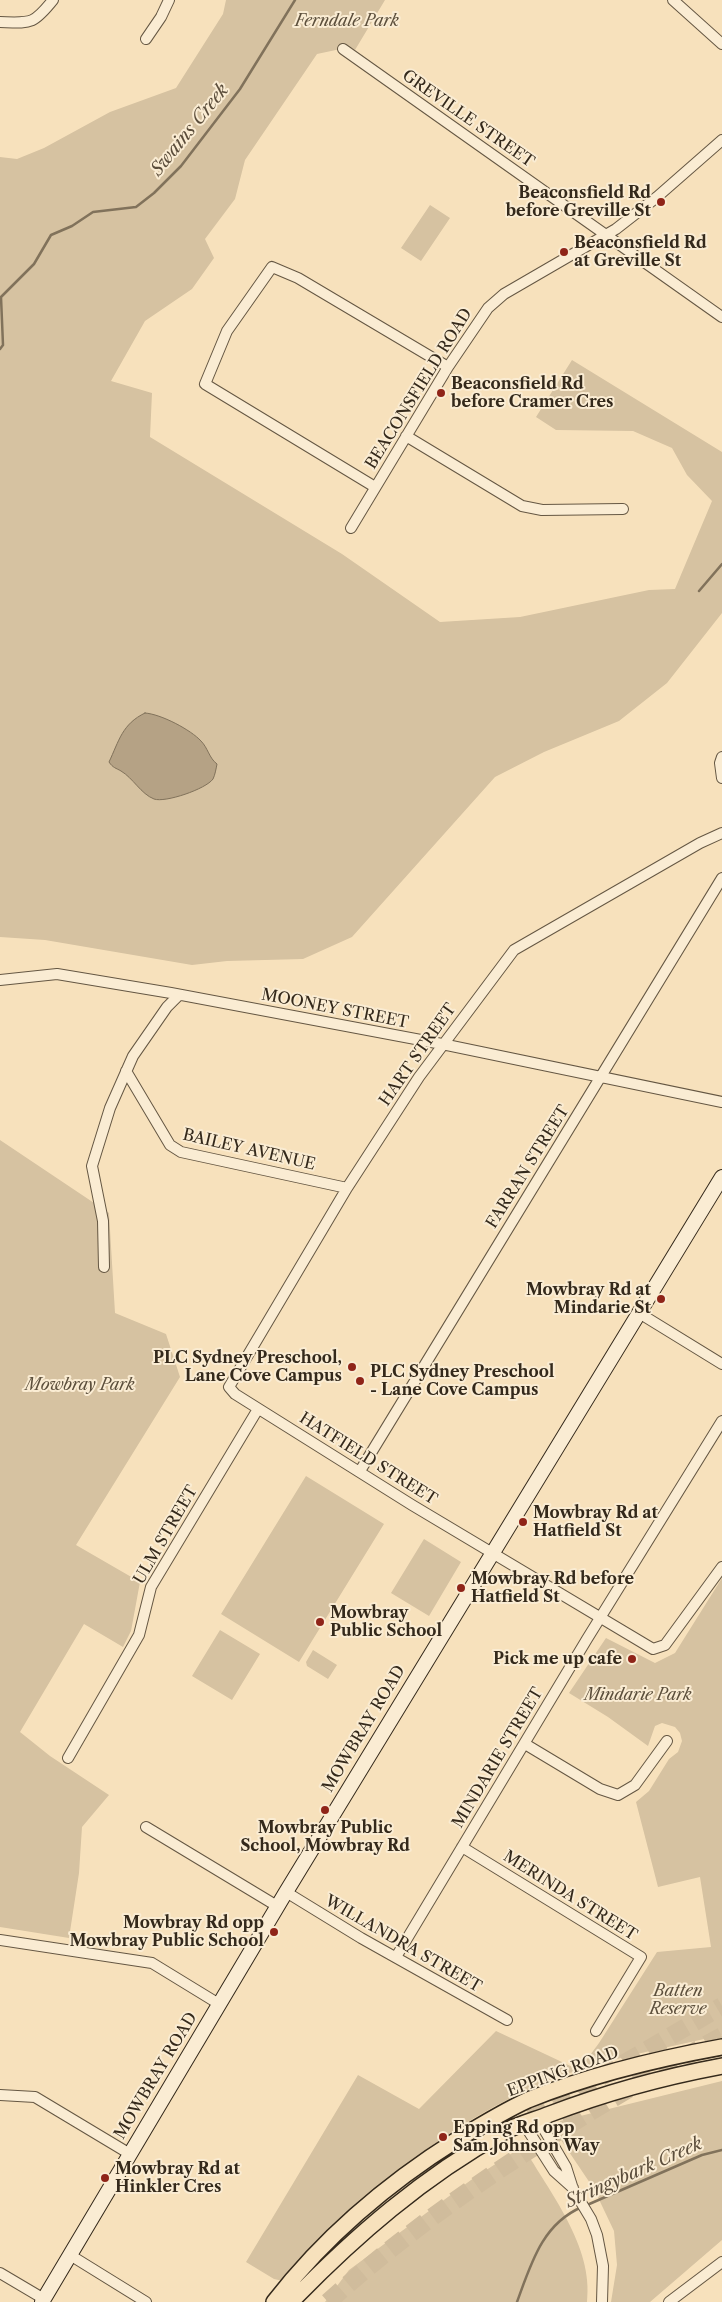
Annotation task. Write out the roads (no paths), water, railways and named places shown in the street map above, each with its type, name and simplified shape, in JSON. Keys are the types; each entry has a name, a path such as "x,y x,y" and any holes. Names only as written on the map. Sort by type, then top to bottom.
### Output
{"main road":[{"name":"MOWBRAY ROAD","path":"43,2301 277,1906 722,1177"},
{"name":"EPPING ROAD","path":"274,2302 319,2251 370,2202 423,2162 515,2106 618,2070 722,2047"},
{"name":"EPPING ROAD","path":"291,2302 340,2252 402,2199 452,2164 506,2131 619,2089 722,2066"},
{"path":"529,2100 531,2122"},
{"path":"515,2106 531,2122"}],"street":[{"path":"0,22 26,23 38,18 52,0"},
{"path":"146,39 161,17 169,0"},
{"path":"673,0 722,44"},
{"name":"GREVILLE STREET","path":"343,49 722,317"},
{"name":"BEACONSFIELD ROAD","path":"350,528 480,316 496,301 606,235 657,197 722,140"},
{"path":"375,487 205,384 227,331 272,267 298,278 448,367"},
{"path":"406,436 522,506 542,510 623,509"},
{"path":"722,757 720,764 722,778"},
{"name":"HART STREET","path":"229,1387 347,1188 442,1044 514,950 700,843 722,833"},
{"name":"FARRAN STREET","path":"360,1471 722,878"},
{"name":"MOONEY STREET","path":"0,980 57,974 179,994 442,1044 722,1102"},
{"path":"104,1267 103,1221 92,1166 110,1108 133,1056 167,1007 179,994"},
{"name":"BAILEY AVENUE","path":"126,1071 170,1145 181,1152 347,1188"},
{"path":"639,1313 722,1364"},
{"name":"HATFIELD STREET","path":"229,1387 235,1394 258,1409 493,1554 653,1649 665,1644 722,1567"},
{"name":"ULM STREET","path":"68,1758 139,1635 151,1587 258,1409"},
{"name":"MINDARIE STREET","path":"396,1957 526,1744 600,1618 722,1421"},
{"path":"526,1744 600,1789 618,1795 635,1785 667,1740"},
{"path":"146,1827 277,1906"},
{"name":"MERINDA STREET","path":"462,1847 641,1957 596,2031"},
{"name":"WILLANDRA STREET","path":"286,1892 506,2020"},
{"path":"0,1940 152,1963 219,2004"},
{"path":"0,2095 35,2097 130,2154"},
{"path":"531,2122 554,2171 574,2189"},
{"path":"531,2122 566,2167 574,2189 591,2219 601,2252 603,2266 602,2302"},
{"path":"70,2255 146,2302"},
{"path":"669,2302 722,2262"},
{"path":"0,2273 43,2301"}],"waterway":[{"name":"Swains Creek","path":"0,349 3,345 1,297 34,264 51,235 72,226 93,212 136,207 154,193 181,166 240,89 295,0"},
{"path":"699,591 722,564"},
{"name":"Stringybark Creek","path":"587,2205 702,2155 722,2150"},
{"name":"Stringybark Creek","path":"517,2302 533,2260 548,2235 568,2214 582,2207"}],"tunnel":[{"path":"531,2118 722,2006"},
{"path":"328,2302 373,2263 468,2191 568,2126 722,2036"}],"place":[{"name":"Beaconsfield Rd before Greville St","path":"661,202"},
{"name":"Beaconsfield Rd at Greville St","path":"564,252"},
{"name":"Beaconsfield Rd before Cramer Cres","path":"441,393"},
{"name":"Mowbray Rd at Mindarie St","path":"661,1299"},
{"name":"PLC Sydney Preschool, Lane Cove Campus","path":"352,1367"},
{"name":"PLC Sydney Preschool - Lane Cove Campus","path":"360,1381"},
{"name":"Mowbray Rd at Hatfield St","path":"523,1522"},
{"name":"Mowbray Rd before Hatfield St","path":"461,1588"},
{"name":"Mowbray Public School","path":"320,1622"},
{"name":"Pick me up cafe","path":"632,1659"},
{"name":"Mowbray Public School, Mowbray Rd","path":"325,1810"},
{"name":"Mowbray Rd opp Mowbray Public School","path":"274,1932"},
{"name":"Epping Rd opp Sam Johnson Way","path":"443,2137"},
{"name":"Mowbray Rd at Hinkler Cres","path":"105,2178"}],"park label":[{"name":"Ferndale Park","path":"347,21"},
{"name":"Mowbray Park","path":"80,1385"},
{"name":"Mindarie Park","path":"638,1695"},
{"name":"Batten Reserve","path":"678,2000"}]}
